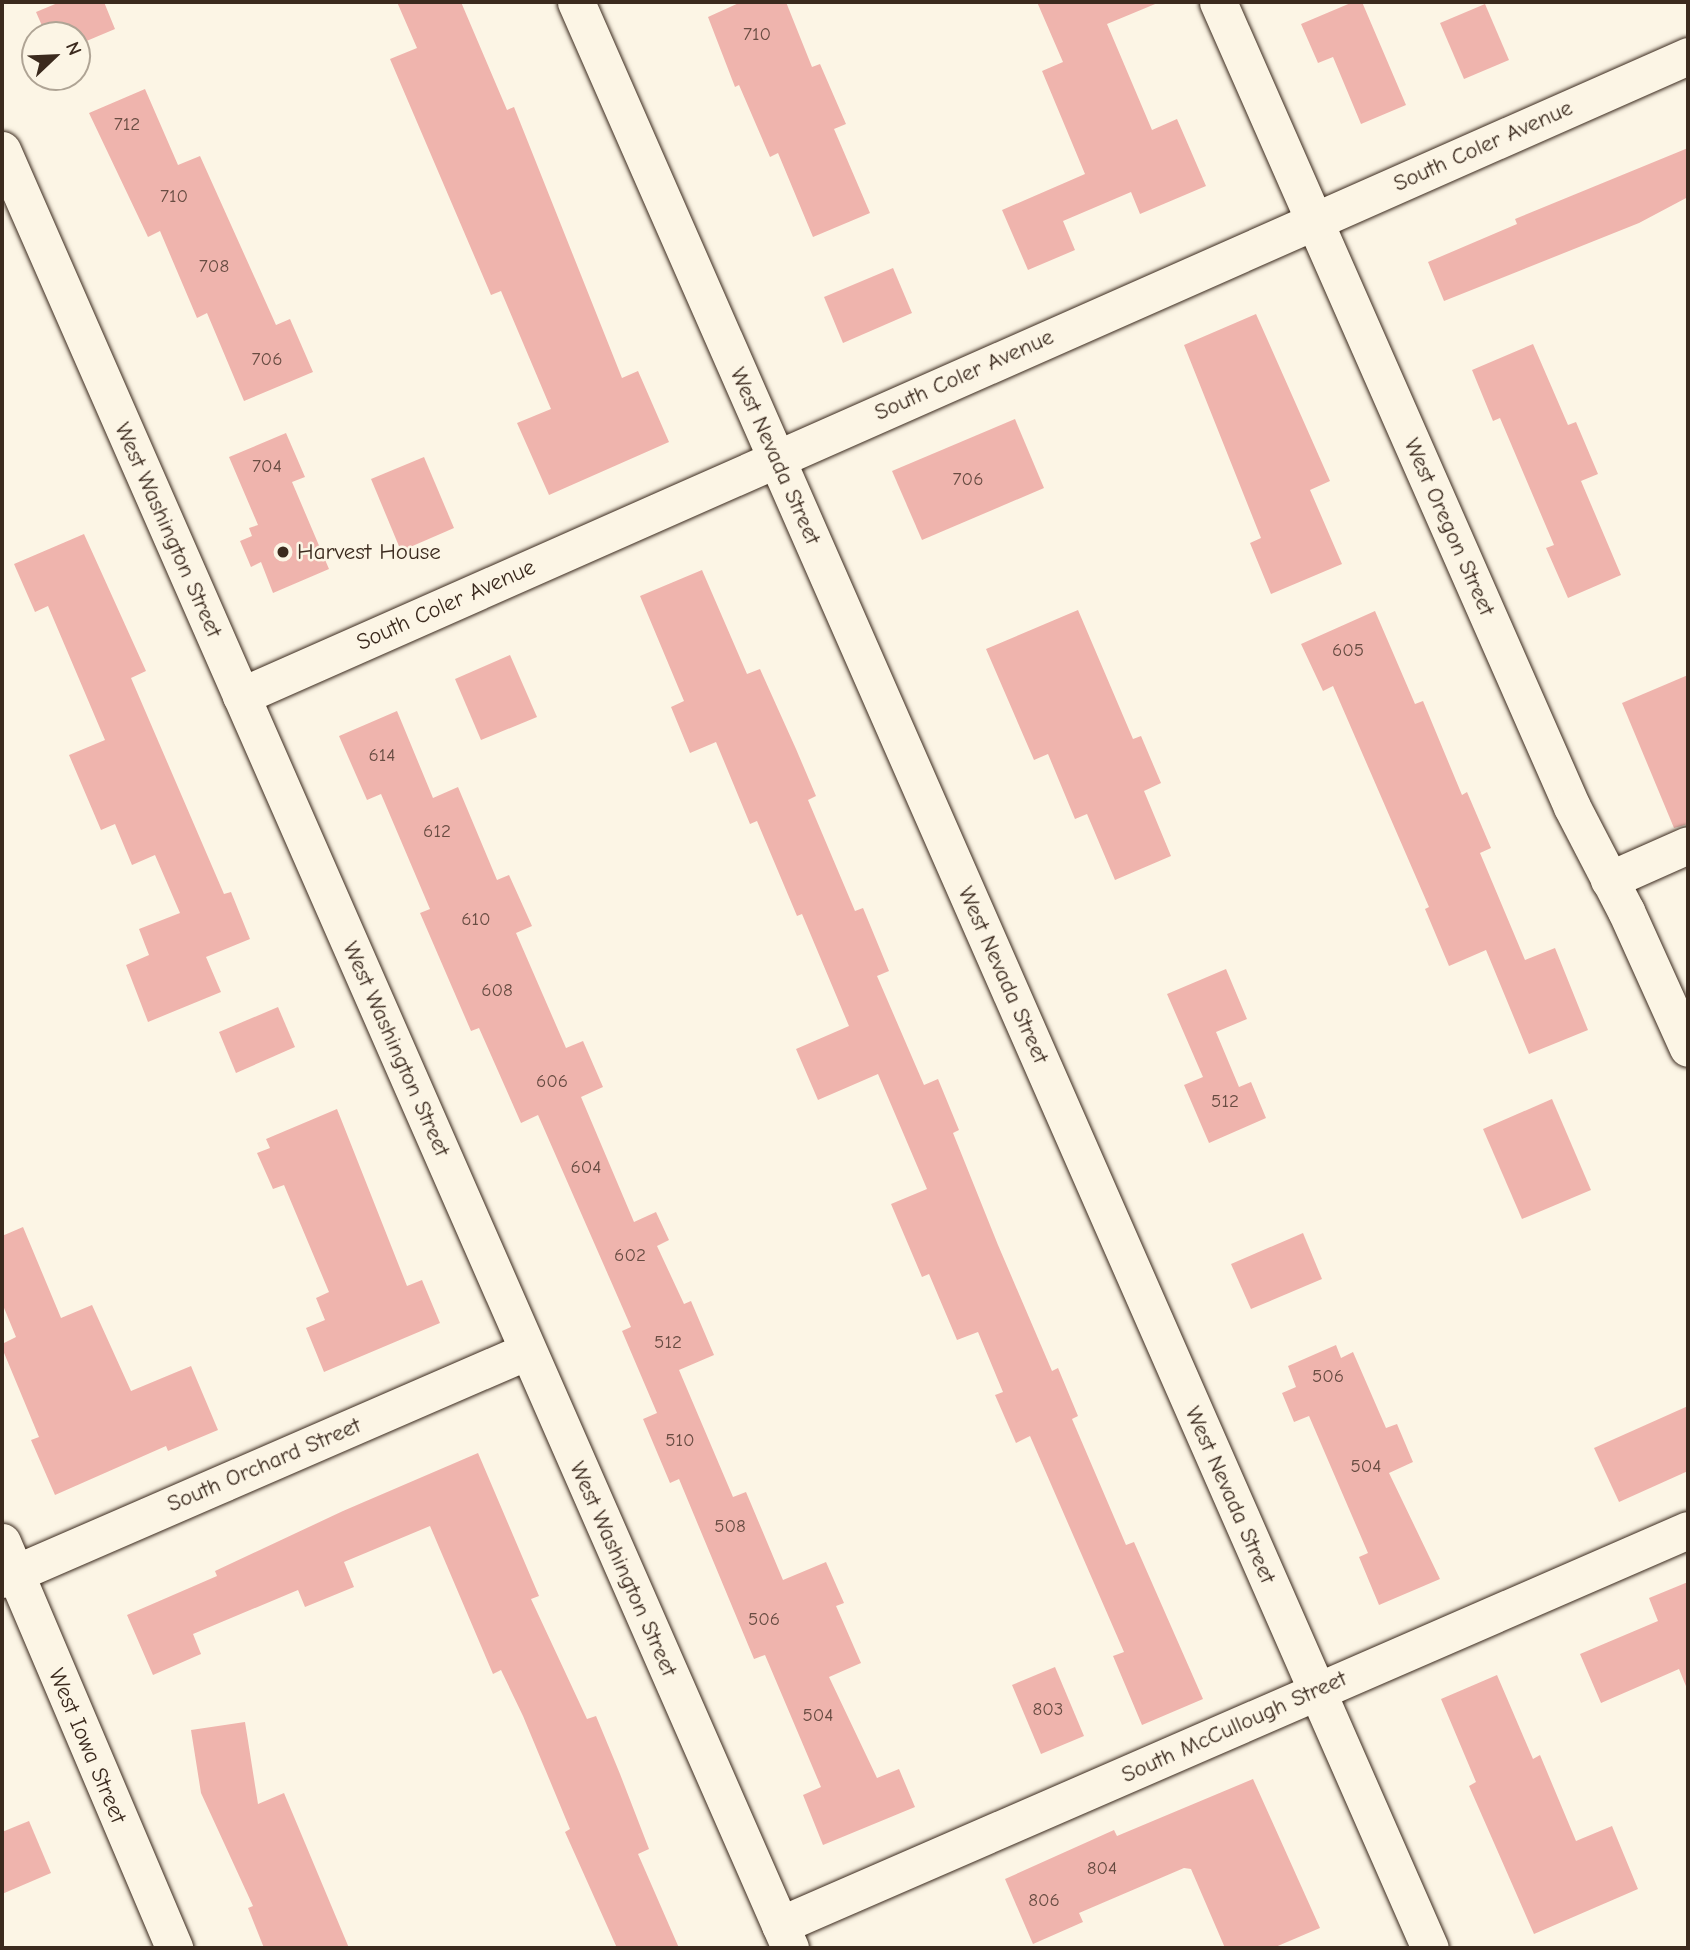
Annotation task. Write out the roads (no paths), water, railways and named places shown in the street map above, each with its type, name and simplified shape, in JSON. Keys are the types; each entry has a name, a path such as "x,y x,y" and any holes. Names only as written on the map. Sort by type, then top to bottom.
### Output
{"street":[{"name":"West Nevada Street","path":"576,2 1315,1692 1430,1948"},
{"name":"West Oregon Street","path":"1218,2 1572,807 1688,1048"},
{"name":"South Coler Avenue","path":"242,696 776,457 1688,56"},
{"name":"West Washington Street","path":"2,150 785,1937"},
{"path":"1609,880 1688,845"},
{"name":"South Orchard Street","path":"6,1565 527,1351"},
{"name":"South McCullough Street","path":"785,1937 1315,1692 1688,1530"},
{"name":"West Iowa Street","path":"6,1565 174,1948"}],"place":[{"name":"Harvest House","path":"283,552"}]}
